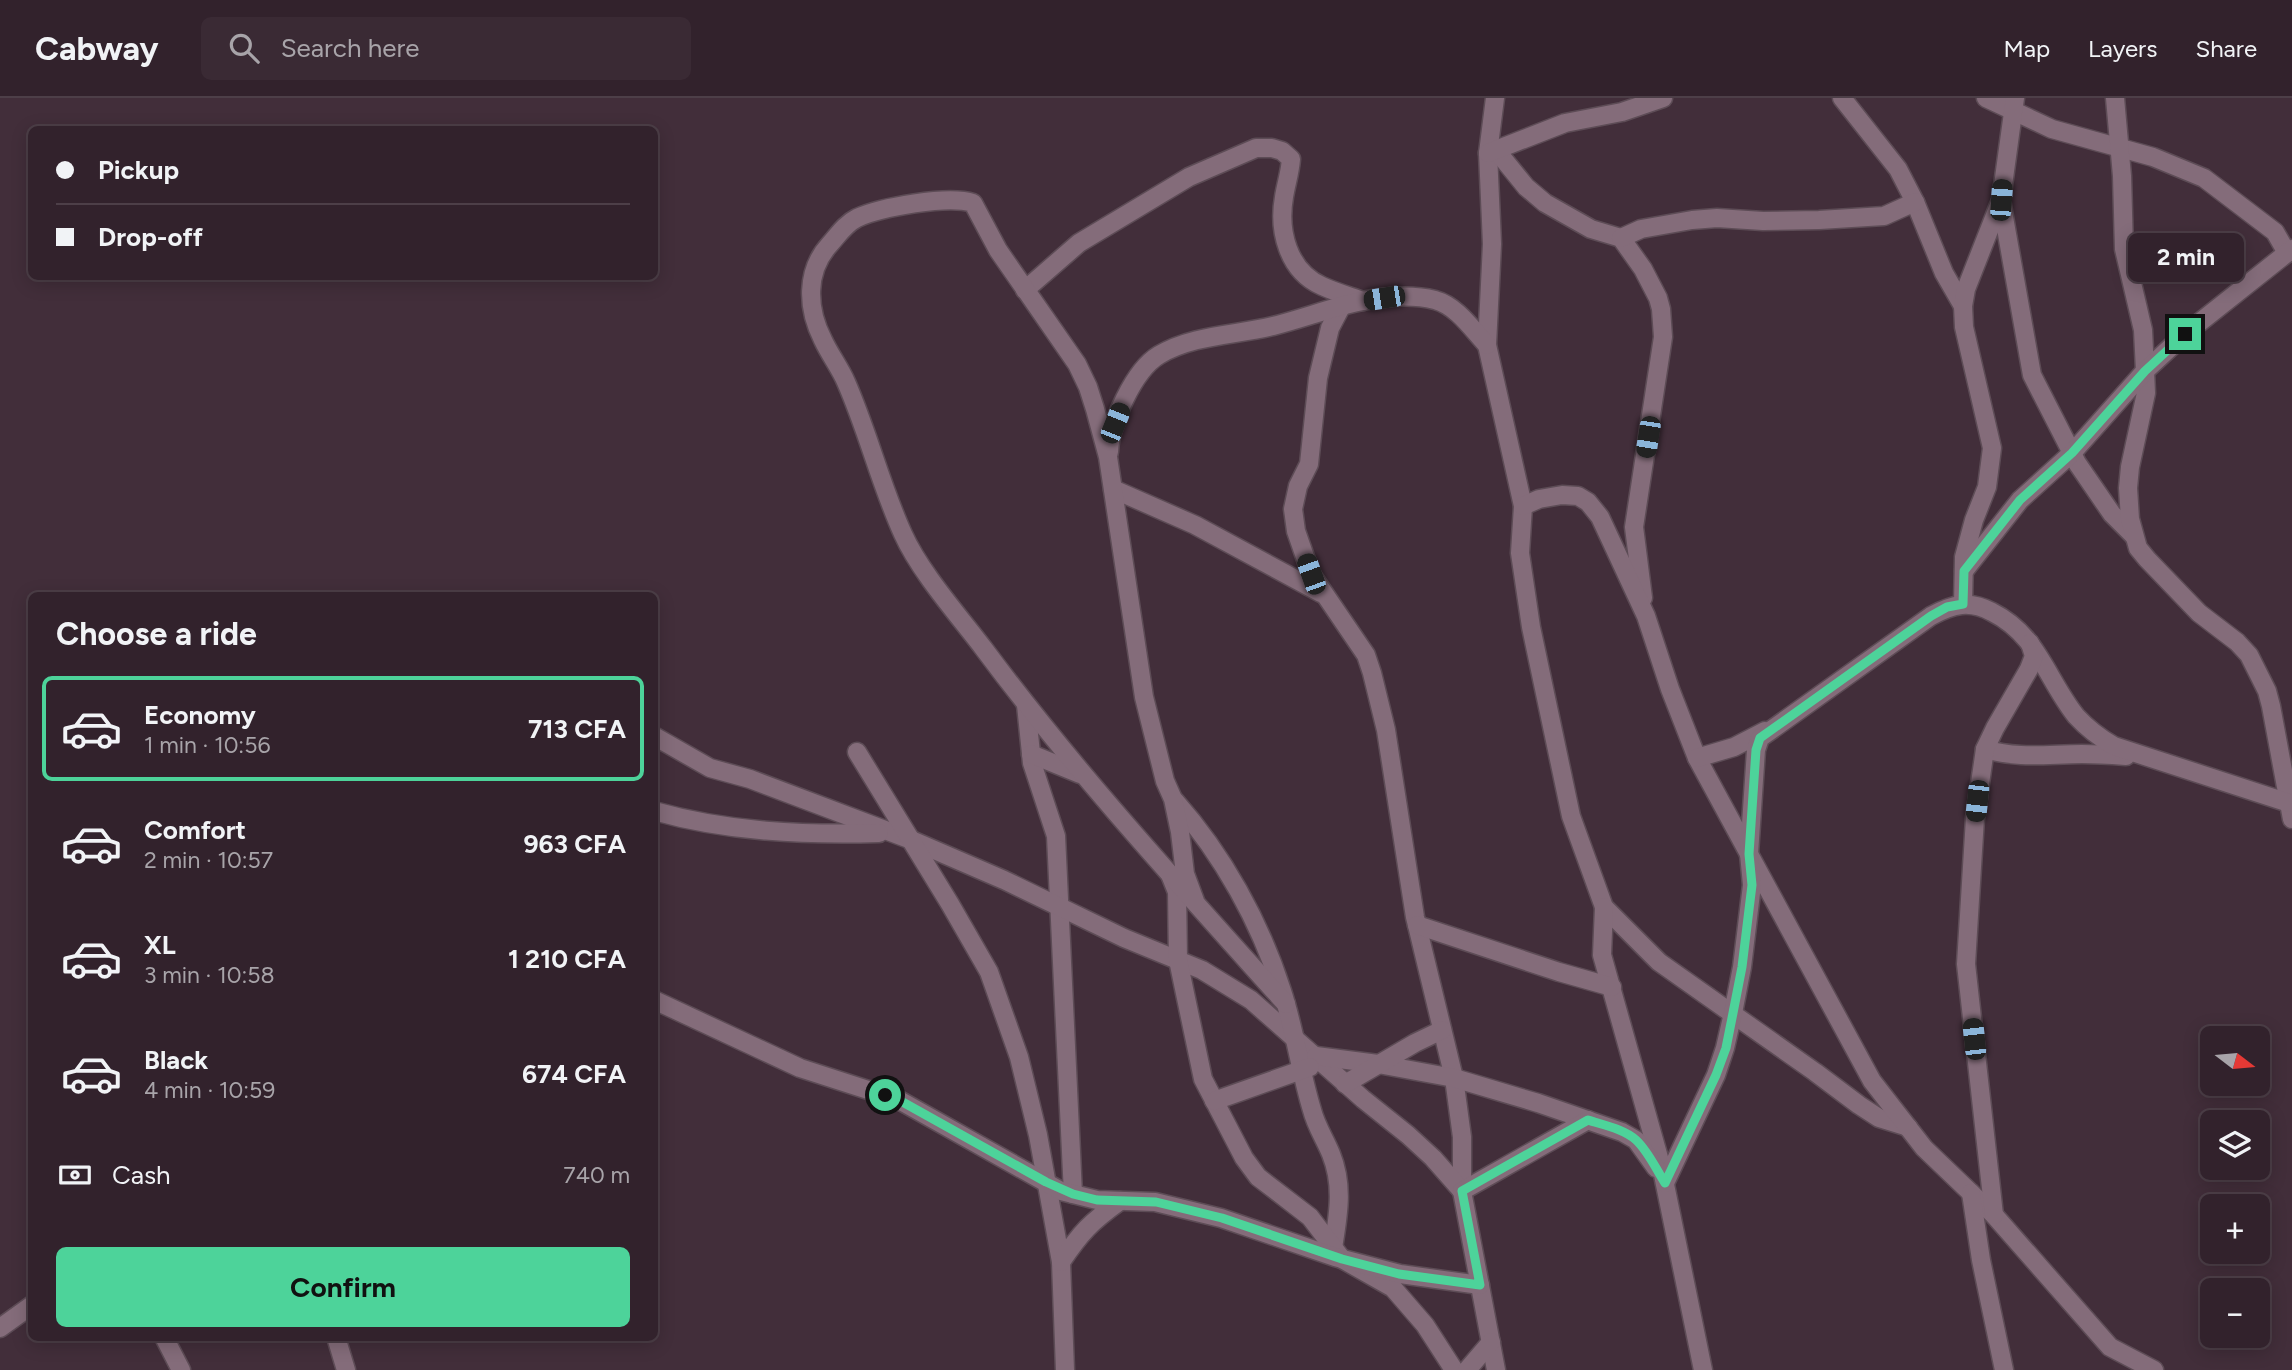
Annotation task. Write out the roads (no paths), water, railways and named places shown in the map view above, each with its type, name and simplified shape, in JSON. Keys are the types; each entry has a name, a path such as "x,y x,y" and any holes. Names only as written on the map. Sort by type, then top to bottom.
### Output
{"street":[{"path":"1495,98 1487,345 1523,506 1520,553 1531,628 1571,816 1604,907 1602,955 1665,1183 1703,1370"},
{"path":"1492,152 1565,123 1622,112 1663,98"},
{"path":"1842,98 1898,169 1916,202 1944,273 1963,306"},
{"path":"1964,571 2020,500 2072,453 2145,371 2185,334 2289,251 2275,232 2204,178 2153,157 2052,129 2015,105 1986,98"},
{"path":"2115,98 2124,249 2143,330 2146,393 2132,454 2128,488 2134,536 2138,548 2147,559 2199,613 2237,642 2249,655 2267,691 2291,807"},
{"path":"2015,105 2002,177 2001,200 2032,375 2072,453 2112,514 2134,536"},
{"path":"1025,290 1079,243 1189,177 1256,148 1272,148 1282,151 1291,159 1282,224 1288,251 1302,274 1320,286 1363,301"},
{"path":"1492,152 1526,187 1545,202 1591,229 1621,238 1643,269 1661,309 1663,337 1634,527 1646,615"},
{"path":"1195,901 1185,874 1173,799 1165,781 1144,697 1108,457 1088,387 1077,364 998,250 973,203 963,200 894,206 849,222 824,250 814,270 810,289 813,312 822,339 846,380 904,536 929,575 1083,776 1286,1004"},
{"path":"1963,604 1967,542 1987,487 1992,448 1964,327 1963,306 1966,289 2001,200"},
{"path":"1621,238 1640,229 1692,220 1797,220 1884,216 1916,202"},
{"path":"1108,457 1115,423 1124,400 1138,377 1157,356 1181,345 1267,327 1363,301 1405,298 1438,301 1458,314 1487,345"},
{"path":"1341,307 1330,328 1318,378 1309,464 1298,486 1293,509 1296,531 1311,574 1366,655 1373,673 1386,730 1417,925 1454,1078 1462,1137 1462,1191 1496,1370"},
{"path":"1113,489 1195,525 1327,596"},
{"path":"1523,506 1539,499 1562,495 1578,496 1588,502 1600,517 1646,615 1670,689 1697,758 1872,1081 1924,1148 1994,1215 2110,1347 2154,1370"},
{"path":"1665,1183 1726,1048 1742,967 1752,885 1749,854 1756,750 1760,738 1931,616 1947,607 1963,604 1980,606 2008,620 2030,640 2076,716 2096,735 2114,746 2291,807"},
{"path":"1994,1215 1966,964 1975,818 1985,749 1994,728 2029,669 2034,656 2030,640"},
{"path":"1026,705 1032,764 1056,836 1073,1194"},
{"path":"1697,758 1734,747 1771,728"},
{"path":"658,738 710,768 750,779 909,839 1202,970 1251,1000 1345,1084 1408,1135 1462,1191"},
{"path":"1985,749 2005,755 2031,757 2081,754 2147,757"},
{"path":"857,752 989,972 1020,1057 1038,1135 1061,1262 1065,1370"},
{"path":"1031,754 1083,776"},
{"path":"1173,799 1201,833 1261,934 1286,1004 1316,1124 1338,1172 1338,1254"},
{"path":"658,812 690,821 785,833 890,833"},
{"path":"1168,872 1177,892 1178,960 1203,1079 1251,1170 1310,1217 1338,1254 1393,1288 1425,1325 1454,1370"},
{"path":"1604,907 1659,962 1859,1105 1879,1118 1908,1127"},
{"path":"1417,925 1612,987"},
{"path":"658,1002 800,1068 899,1100 1046,1182 1073,1194 1097,1200 1156,1202 1222,1218 1399,1274 1480,1285"},
{"path":"1345,1084 1442,1030"},
{"path":"1214,1101 1320,1060 1378,1064 1454,1078 1622,1132 1636,1140 1665,1183"},
{"path":"1462,1191 1588,1120"},
{"path":"1971,1193 1981,1260 2004,1370"},
{"path":"1061,1262 1092,1222 1120,1201"},
{"path":"0,1328 28,1308"},
{"path":"166,1341 181,1370"},
{"path":"337,1341 346,1370"},
{"path":"1467,1370 1491,1342"}]}
